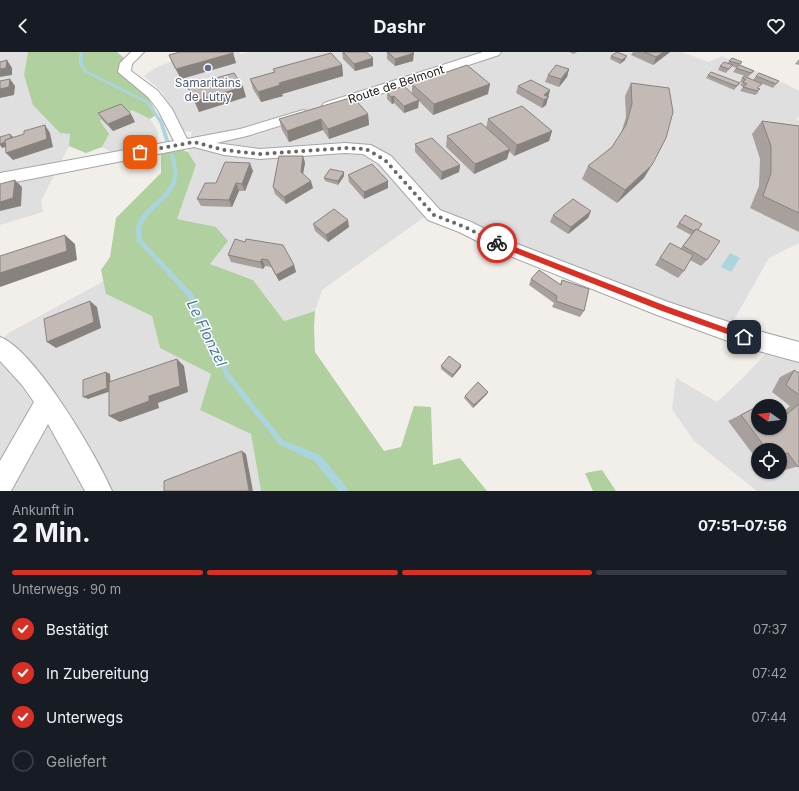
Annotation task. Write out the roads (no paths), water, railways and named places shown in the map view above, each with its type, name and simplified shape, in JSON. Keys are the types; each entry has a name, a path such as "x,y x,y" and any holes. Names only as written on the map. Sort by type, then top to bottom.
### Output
{"street":[{"path":"138,52 126,63 124,72 150,91 188,142 224,150 260,154 345,148 366,149 385,160 434,215 465,227 501,245 664,309 744,337 799,352"},
{"name":"Route de Belmont","path":"0,179 156,148 242,133 495,52"},
{"path":"0,347 10,356 47,402 99,491"},
{"path":"0,486 47,402"}],"water":[{"path":"730,253 740,258 731,272 721,267"}],"waterway":[{"name":"Le Flonzel","path":"81,52 81,64 85,71 147,102 161,122 167,140"},
{"name":"Le Flonzel","path":"172,155 175,168 175,177 172,186 167,194 141,222 138,231 140,241 191,296 228,376 281,442 317,458 344,491"}],"place":[{"name":"Samaritains de Lutry","path":"208,68"}]}
